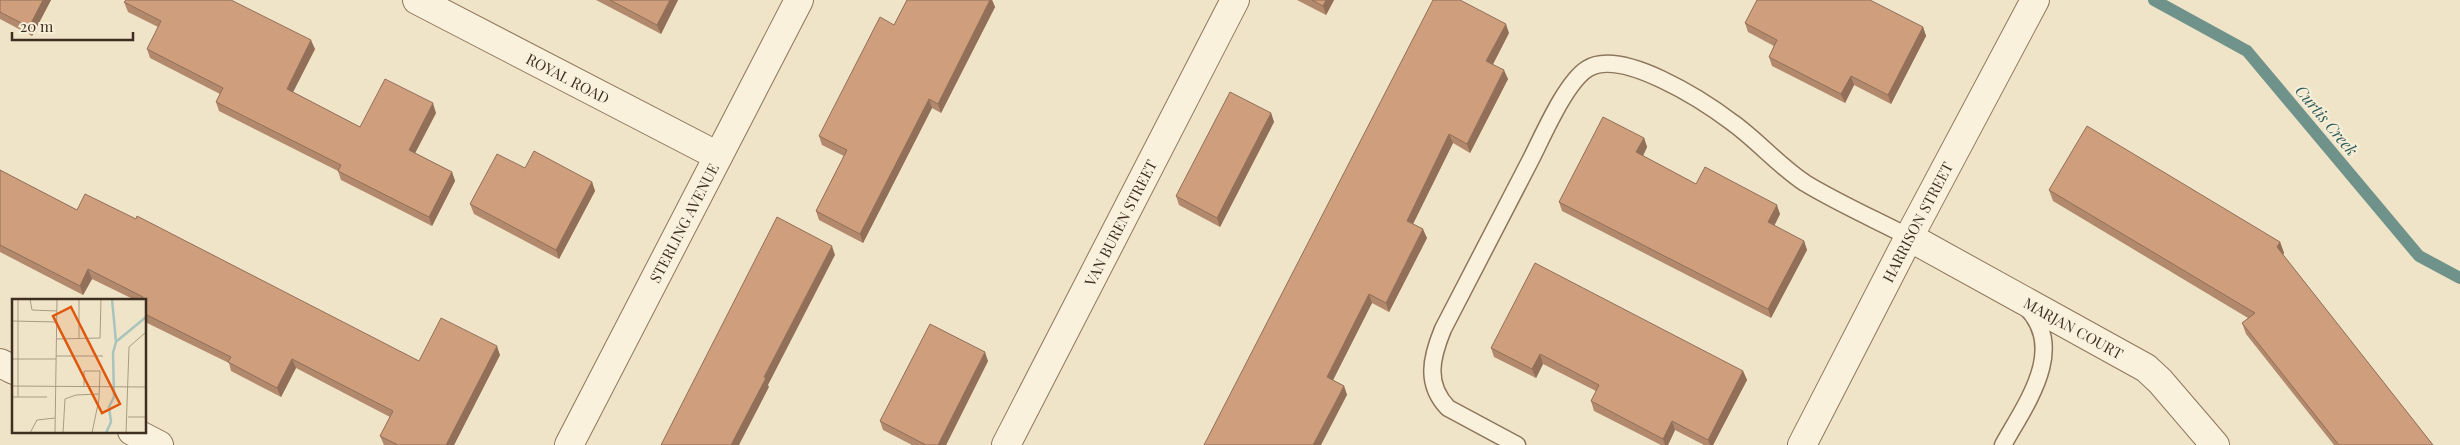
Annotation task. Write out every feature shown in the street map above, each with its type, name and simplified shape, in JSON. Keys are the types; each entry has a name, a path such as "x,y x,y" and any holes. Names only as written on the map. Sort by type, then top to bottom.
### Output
{"street":[{"name":"ROYAL ROAD","path":"417,0 718,156"},
{"name":"STERLING AVENUE","path":"569,445 799,0"},
{"name":"VAN BUREN STREET","path":"1006,445 1235,0"},
{"name":"HARRISON STREET","path":"1802,445 1909,237 2035,0"},
{"name":"MARJAN COURT","path":"1909,237 2146,368 2160,381 2215,445"},
{"path":"0,363 12,369"}],"lane":[{"path":"1517,445 1448,408 1440,399 1433,382 1431,367 1435,348 1542,138 1572,84 1585,70 1598,63 1614,63 1633,67 1704,104 1733,123 1804,182 1909,237"},
{"path":"2004,445 2040,377 2045,351 2041,331 2032,313 2018,298"}],"building":[{"path":"0,0 43,0 29,27 0,12"},
{"path":"126,0 231,0 311,40 287,89 360,127 385,79 433,103 409,150 452,172 429,217 338,171 341,165 216,102 223,88 147,49 161,21 124,2"},
{"path":"610,0 670,0 657,25"},
{"path":"907,0 990,0 938,104 929,99 860,234 816,211 847,150 819,136 880,17 894,25"},
{"path":"1312,0 1326,0 1323,6"},
{"path":"1433,0 1460,0 1506,24 1486,61 1504,70 1467,144 1449,134 1407,221 1423,229 1386,303 1369,294 1327,377 1344,386 1313,445 1204,445"},
{"path":"1757,0 1870,0 1923,27 1888,95 1851,76 1841,94 1769,57 1777,40 1745,23"},
{"path":"1230,92 1271,113 1217,218 1176,196"},
{"path":"1603,117 1644,138 1636,152 1696,184 1705,167 1777,205 1768,222 1804,241 1768,309 1559,202"},
{"path":"2087,126 2280,242 2277,247 2433,445 2339,445 2242,323 2255,313 2049,190"},
{"path":"534,151 592,182 556,250 470,204 497,154 525,168"},
{"path":"0,170 77,210 85,194 136,219 137,216 419,361 441,318 497,346 446,445 398,445 380,436 393,411 292,359 277,388 228,362 231,357 146,314 146,299 142,299 143,297 88,269 80,286 0,245"},
{"path":"777,217 832,246 764,377 766,378 731,445 661,445"},
{"path":"1535,263 1743,371 1708,440 1672,421 1663,439 1591,401 1599,385 1540,354 1532,369 1491,348"},
{"path":"930,324 985,352 938,445 926,445 880,421"}],"waterway":[{"name":"Curtis Creek","path":"2154,0 2247,51 2419,256 2460,278"}]}
